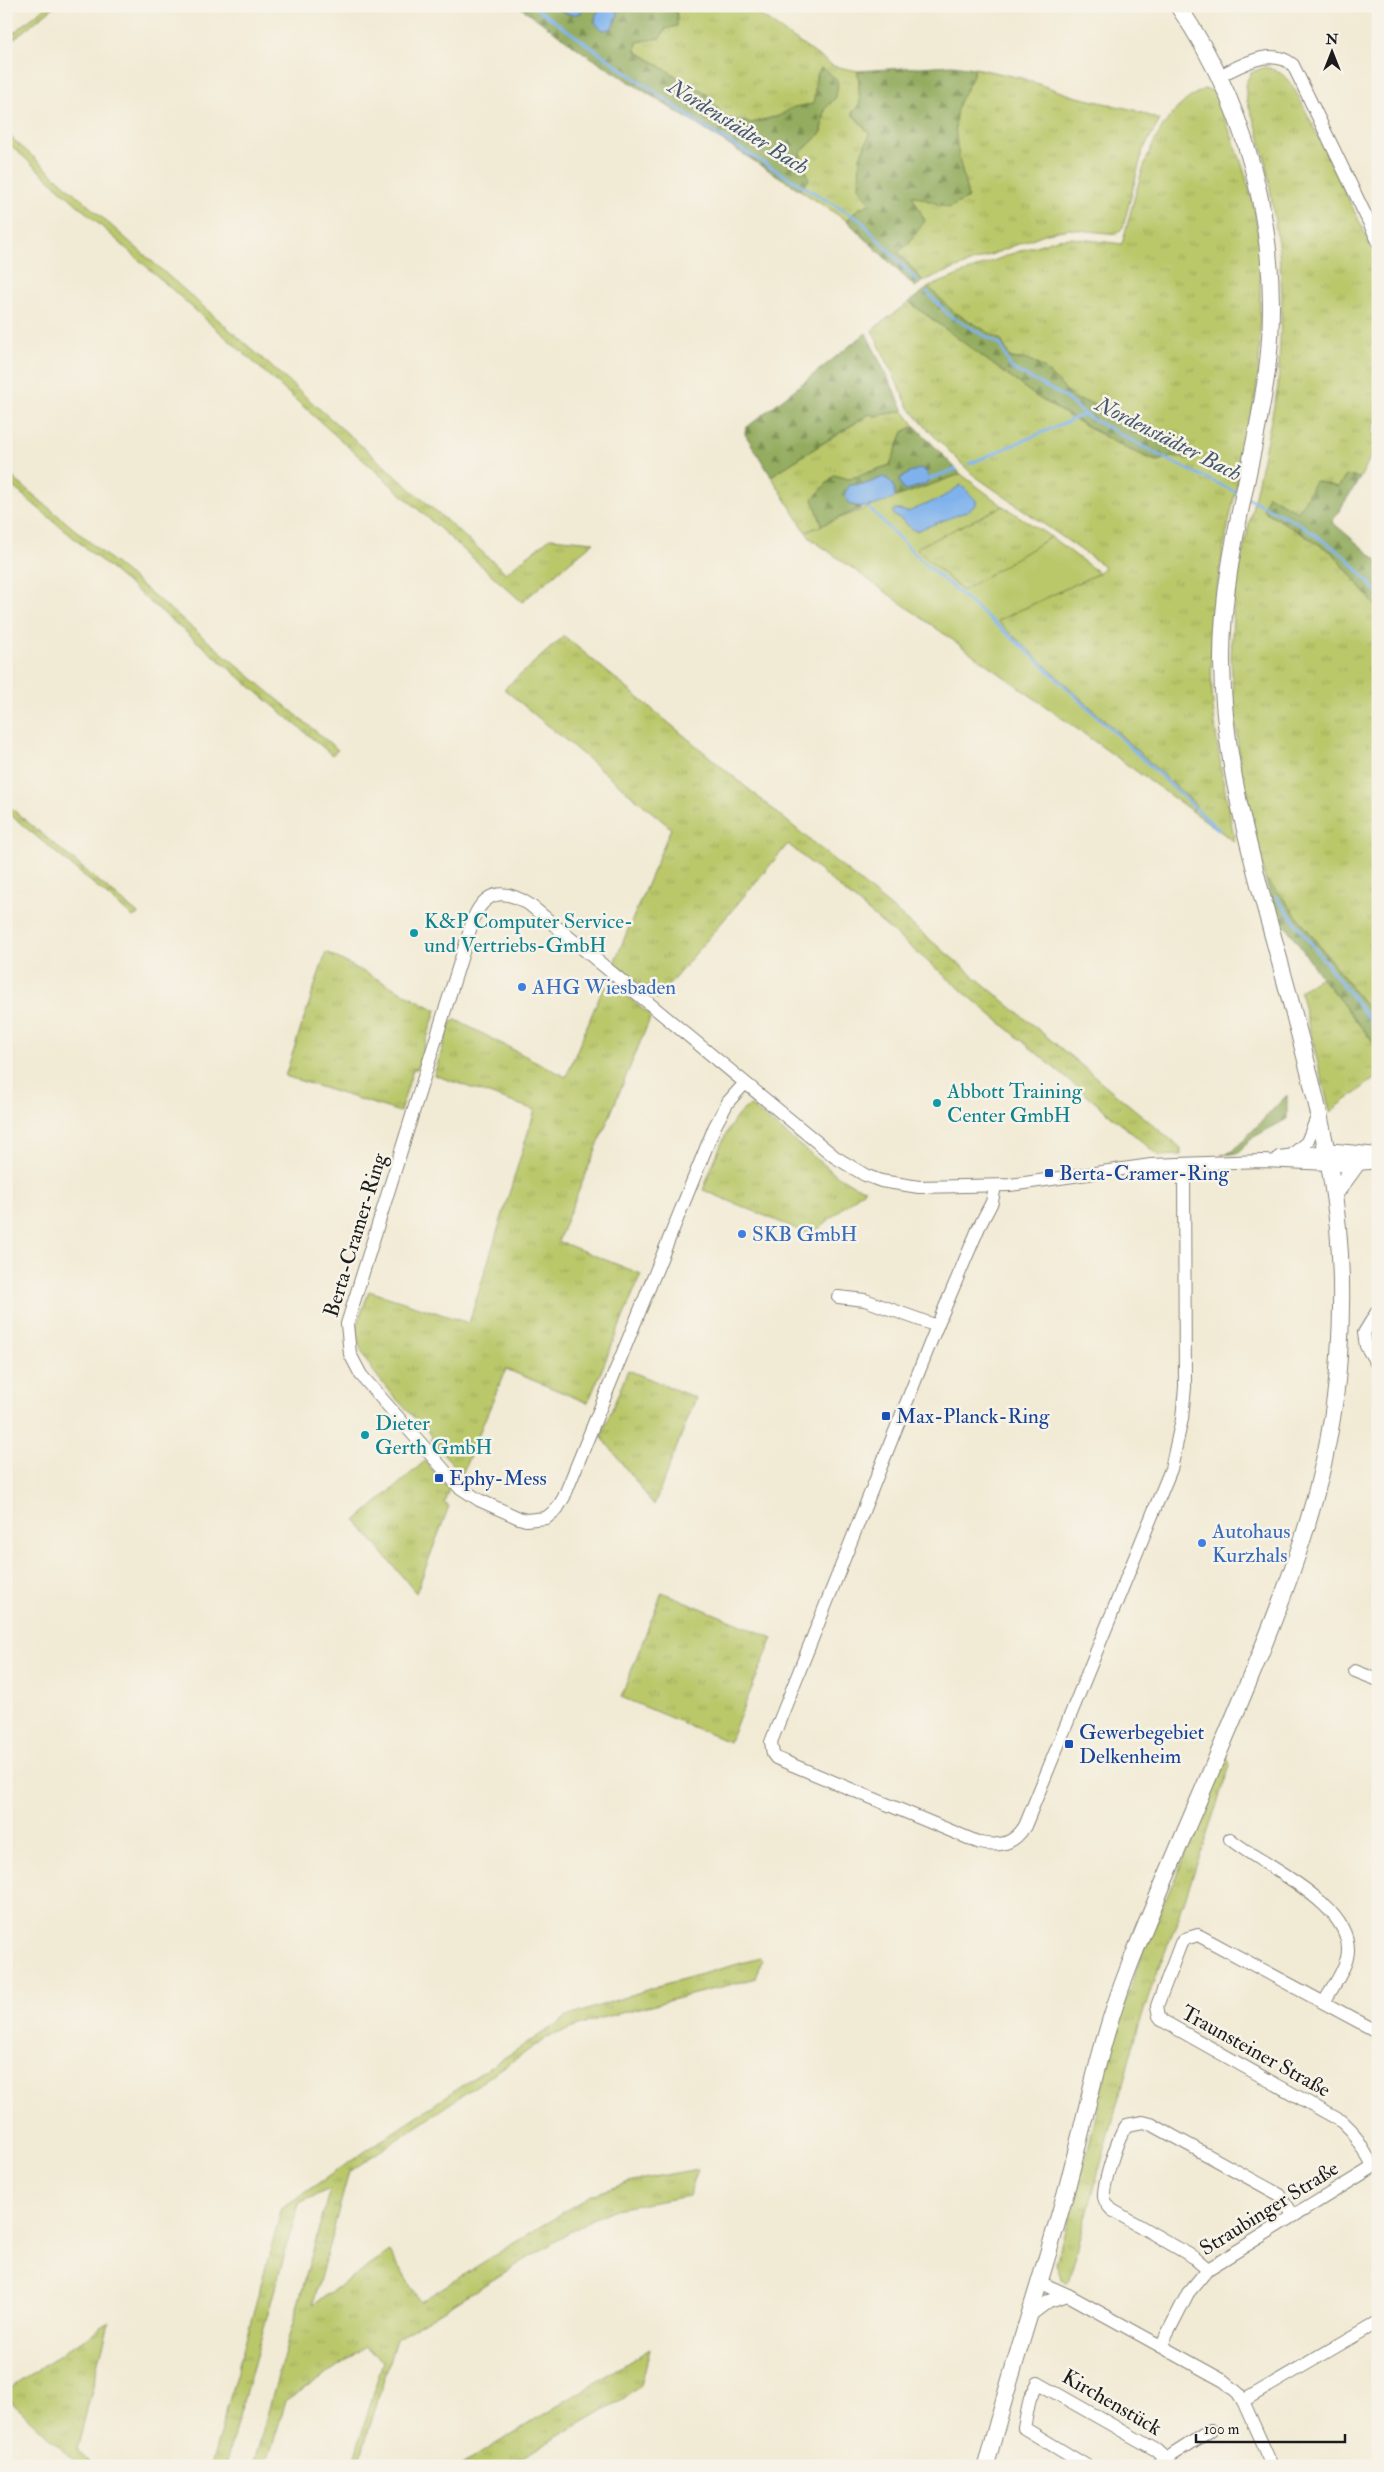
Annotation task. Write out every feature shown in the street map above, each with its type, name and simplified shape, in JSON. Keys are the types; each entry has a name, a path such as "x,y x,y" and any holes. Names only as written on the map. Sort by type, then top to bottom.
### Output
{"main road":[{"path":"986,2466 1120,1992 1276,1616 1311,1515 1328,1447 1339,1356 1340,1267 1334,1195 1328,1158 1240,804 1226,727 1222,664 1223,625 1229,570 1269,361 1270,271 1257,185 1241,130 1219,76 1178,6"},
{"path":"1328,1158 1378,1156"},
{"path":"1328,1158 1358,1162 1378,1160"},
{"path":"1334,1195 1358,1162"}],"street":[{"path":"1219,76 1267,57 1277,56 1293,64 1378,240"},
{"name":"Berta-Cramer-Ring","path":"744,1083 728,1102 715,1126 596,1421 564,1497 557,1509 546,1518 526,1520 468,1493 445,1472 361,1375 350,1354 346,1324 470,929 481,905 490,897 504,894 519,898 530,905 744,1083 836,1157 865,1175 881,1182 906,1186 995,1186"},
{"path":"1292,1154 1307,1142 1318,1115"},
{"path":"1262,1161 1292,1154 1328,1158"},
{"path":"1184,1164 1186,1387 1182,1419 1171,1469 1025,1826 1019,1835 1001,1846 980,1843 776,1758 771,1748 773,1733 937,1326 978,1227 992,1202 995,1186 1114,1169 1184,1164 1328,1158"},
{"path":"838,1298 866,1300 937,1326"},
{"path":"1378,1310 1364,1333 1366,1346 1378,1366"},
{"path":"1355,1671 1378,1680"},
{"path":"1230,1839 1304,1888 1340,1924 1348,1943 1347,1958 1324,2002"},
{"name":"Traunsteiner Straße","path":"1376,2165 1352,2131 1343,2122 1163,2021 1158,2016 1156,2006 1181,1943 1185,1939 1198,1935 1378,2032"},
{"path":"1208,2269 1195,2258 1112,2210 1107,2205 1104,2190 1118,2138 1127,2125 1142,2122 1152,2124 1280,2195 1293,2215"},
{"name":"Straubinger Straße","path":"1161,2346 1188,2293 1208,2269 1376,2165"},
{"path":"1039,2282 1068,2295 1224,2381 1243,2401 1272,2466"},
{"path":"1028,2317 1049,2301 1068,2295"},
{"path":"1243,2401 1378,2322"},
{"name":"Kirchenstück","path":"1087,2466 1024,2428 1030,2398 1038,2383 1156,2450 1161,2462 1211,2430"}],"green space":[{"path":"47,6 55,6 6,45 6,39"},
{"path":"519,6 556,6 567,14 581,13 588,6 605,6 596,14 617,11 611,6 666,6 677,13 677,26 666,29 660,38 637,42 636,51 690,85 703,91 726,118 737,122 752,123 779,116 794,107 813,104 818,72 821,68 831,74 838,82 836,97 825,109 822,132 800,153 809,180 800,190 584,53"},
{"path":"666,6 747,6 833,66 858,71 860,104 852,114 870,134 860,158 872,203 858,209 847,221 800,190 809,180 800,153 822,132 825,109 836,97 816,74 816,92 813,104 794,107 779,116 751,123 726,118 703,91 690,85 636,51 637,41 644,41 655,37 665,29 677,13"},
{"path":"952,65 975,68 972,79 959,103 955,125 968,198 949,208 912,195 925,221 908,244 898,252 923,281 915,287 847,221 858,209 871,203 859,187 860,158 870,134 852,113 860,103 858,71"},
{"path":"1264,67 1277,71 1285,77 1299,97 1378,260 1378,417 1373,430 1375,448 1360,478 1346,476 1339,487 1298,512 1263,510 1333,553 1378,609 1378,1022 1279,893 1265,879 1241,771 1234,711 1231,658 1234,595 1278,387 1282,295 1279,251 1267,168 1258,131 1247,101 1245,85 1251,73"},
{"path":"975,68 1021,78 1073,96 1134,110 1160,120 1143,150 1123,227 1117,234 1069,229 1047,233 923,281 898,252 908,244 912,195 968,198 957,151 955,127 958,104"},
{"path":"1204,89 1214,93 1242,164 1256,220 1260,256 1260,340 1256,392 1224,547 1214,609 1212,641 1211,666 1214,717 1235,842 1192,811 1196,805 997,621 1099,573 1104,566 972,474 932,434 909,408 872,330 909,302 1037,397 1068,416 1125,448 1156,461 1175,456 1156,433 1132,428 1102,407 1075,399 1045,369 1030,360 1010,358 1001,340 954,312 929,287 1008,255 1057,239 1072,238 1122,244 1140,179 1157,136 1169,117 1185,101"},
{"path":"6,133 506,573 550,538 594,542 522,602 6,141"},
{"path":"929,287 954,312 1001,340 1010,358 1030,360 1045,369 1075,399 1102,406 1132,428 1157,433 1186,452 1187,460 1175,456 1157,461 1125,448 1037,397 909,302"},
{"path":"866,333 904,411 875,416 869,414 771,476 745,434 746,428"},
{"path":"904,411 915,426 903,432 890,465 849,479 813,499 822,525 806,532 771,476 870,414 875,416"},
{"path":"915,426 961,474 895,497 895,490 883,477 866,484 850,485 849,504 861,508 822,525 813,499 834,475 849,479 890,465 903,432"},
{"path":"6,472 338,750 332,755 6,481"},
{"path":"961,474 1003,506 916,548 962,591 1051,537 1099,573 997,621 1196,805 1192,811 810,538 806,532"},
{"path":"1346,476 1360,478 1332,522 1378,561 1378,609 1333,553 1263,510 1268,495 1298,512 1315,481 1338,487"},
{"path":"1003,506 1051,537 963,591 915,548"},
{"path":"564,636 1181,1148 1181,1155 1159,1156 788,844 657,999 614,963 671,828 504,689"},
{"path":"6,804 138,914 133,917 6,811"},
{"path":"1265,879 1279,893 1378,1022 1378,1048 1321,977 1275,910"},
{"path":"326,952 436,1010 417,1069 413,1069 400,1112 285,1076"},
{"path":"1321,977 1378,1048 1378,1076 1330,1112 1300,991"},
{"path":"609,982 651,1016 558,1241 641,1274 588,1403 506,1369 462,1474 431,1440 432,1436 398,1401 373,1371 358,1341 357,1328 359,1319 369,1291 469,1323 535,1110 434,1075 451,1022 456,1020 566,1077 604,985"},
{"path":"1287,1095 1287,1119 1250,1139 1239,1153 1221,1155 1233,1151"},
{"path":"751,1106 838,1176 855,1186 865,1189 811,1235 703,1190 729,1129 743,1110"},
{"path":"628,1370 696,1398 654,1505 601,1436"},
{"path":"425,1461 449,1489 444,1503 449,1506 416,1593 356,1521"},
{"path":"662,1592 773,1638 729,1742 621,1697"},
{"path":"1226,1755 1230,1765 1178,1920 1155,1977 1138,2029 1068,2283 1061,2278 1056,2263 1091,2137 1110,2053 1125,2002 1144,1947 1208,1805"},
{"path":"760,1958 762,1960 756,1978 598,2019 548,2037 349,2172 313,2304 390,2252 420,2302 589,2196 632,2181 698,2169 689,2196 615,2209 592,2219 396,2339 358,2466 352,2466 383,2361 366,2347 286,2401 266,2466 253,2466 330,2189 299,2203 225,2466 211,2466 282,2208 473,2078 569,2016 658,1986"},
{"path":"109,2322 77,2449 94,2466 80,2466 6,2397 6,2391"},
{"path":"650,2349 641,2385 626,2397 507,2466 460,2466"}],"water":[{"path":"556,6 588,6 576,14 569,14"},
{"path":"605,6 611,6 617,11 618,15 611,29 603,30 595,23 596,14"},
{"path":"920,468 926,471 929,479 925,484 904,491 900,478"},
{"path":"883,477 893,485 895,497 867,507 849,504 844,494 850,485 866,484"},
{"path":"961,485 976,500 976,505 968,511 916,531 894,516 893,512 895,509 908,512 941,498"}],"waterway":[{"name":"Nordenstädter Bach","path":"533,6 707,129 860,220 918,282"},
{"name":"Nordenstädter Bach","path":"927,292 950,316 1001,345 1011,368 1063,396 1090,418 1170,461 1238,493"},
{"path":"969,464 1085,414"},
{"path":"929,479 956,469"},
{"name":"Nordenstädter Bach","path":"1248,498 1300,524 1345,556 1378,593"},
{"path":"869,508 926,565 1025,649 1219,830"},
{"path":"1276,897 1378,1031"}],"place":[{"name":"K&P Computer Service- und Vertriebs-GmbH","path":"414,933"},
{"name":"AHG Wiesbaden","path":"522,987"},
{"name":"Abbott Training Center GmbH","path":"937,1103"},
{"name":"Berta-Cramer-Ring","path":"1049,1173"},
{"name":"SKB GmbH","path":"742,1234"},
{"name":"Max-Planck-Ring","path":"886,1416"},
{"name":"Dieter Gerth GmbH","path":"365,1435"},
{"name":"Ephy-Mess","path":"439,1478"},
{"name":"Autohaus Kurzhals","path":"1202,1543"},
{"name":"Gewerbegebiet Delkenheim","path":"1069,1744"}]}
